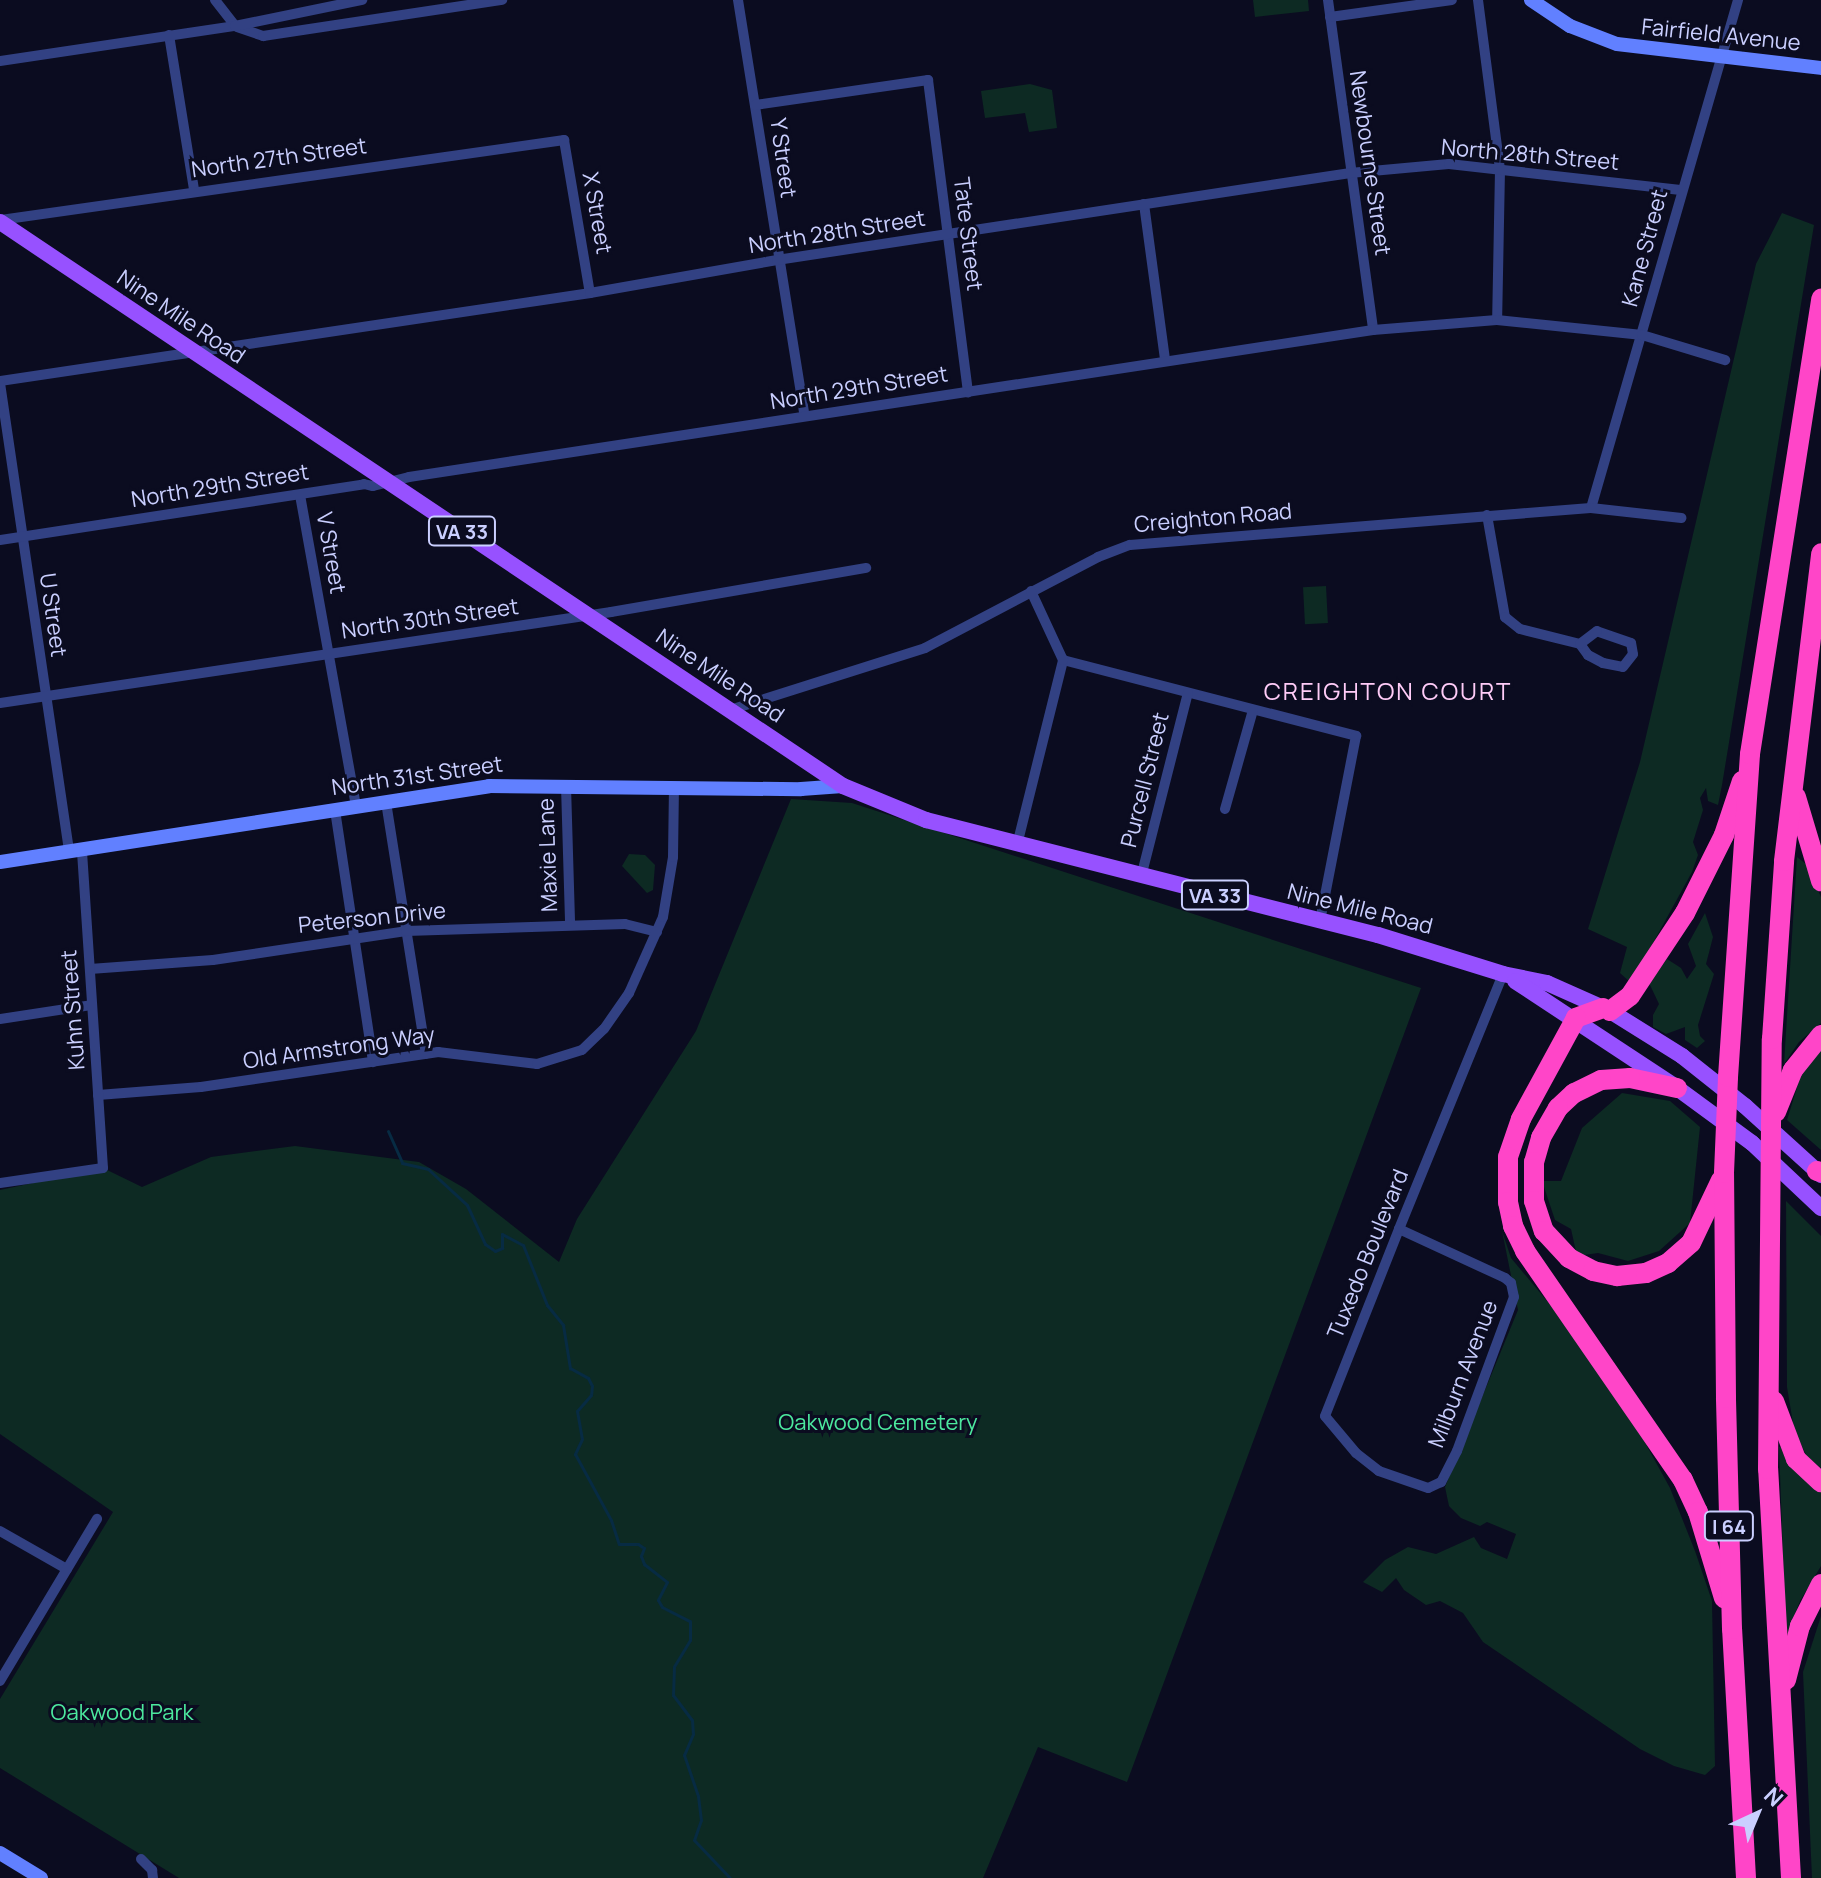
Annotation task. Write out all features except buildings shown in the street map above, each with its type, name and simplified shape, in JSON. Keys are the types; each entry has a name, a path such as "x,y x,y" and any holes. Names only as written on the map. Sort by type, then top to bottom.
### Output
{"highway":[{"name":"I 64","path":"1746,1878 1732,1629 1724,1173 1750,754 1821,299"},
{"name":"I 64","path":"1791,1878 1770,1535 1771,1127 1776,972 1821,553"},
{"path":"1732,1629 1713,1558 1683,1480 1525,1251 1513,1226 1507,1192 1508,1157 1521,1119 1576,1018 1607,1009 1630,996 1685,913 1724,835 1750,754"},
{"path":"1794,786 1821,881"},
{"path":"1771,1127 1793,1070 1821,1035"},
{"path":"1677,1088 1630,1078 1601,1080 1574,1093 1558,1108 1547,1123 1534,1162 1534,1201 1544,1231 1569,1258 1593,1271 1617,1276 1646,1273 1668,1263 1691,1243 1704,1223 1724,1173"},
{"path":"1768,1387 1791,1450 1803,1467 1821,1482"},
{"path":"1782,1695 1800,1626 1821,1584"}],"main road":[{"name":"Nine Mile Road","path":"0,221 389,483 733,709 843,786 926,820 1426,949 1503,974 1547,983 1607,1009 1682,1056 1745,1106 1820,1173"},
{"name":"Nine Mile Road","path":"1503,974 1576,1018 1677,1088 1752,1143 1817,1204"}],"street":[{"path":"215,0 235,26 263,36 502,0"},
{"path":"354,0 358,22"},
{"path":"0,61 235,26 362,0"},
{"name":"Y Street","path":"738,0 777,260 805,416"},
{"name":"Newbourne Street","path":"1328,0 1373,330"},
{"path":"1330,17 1452,0"},
{"path":"1478,0 1500,170 1497,320"},
{"name":"Fairfield Avenue","path":"1531,0 1570,26 1608,42 1821,68"},
{"name":"Kane Street","path":"1591,508 1719,56 1738,0"},
{"path":"169,35 194,190"},
{"name":"Tate Street","path":"755,105 928,80 968,392"},
{"name":"North 27th Street","path":"0,221 194,190 564,140"},
{"name":"X Street","path":"564,140 590,293"},
{"name":"North 28th Street","path":"0,382 1350,173 1449,164 1681,190"},
{"path":"1144,204 1165,359"},
{"name":"North 29th Street","path":"0,540 389,483 409,477 1165,359 1373,330 1497,320 1642,335 1725,360"},
{"name":"U Street","path":"0,382 45,697 75,851"},
{"name":"V Street","path":"300,495 356,807"},
{"name":"Creighton Road","path":"733,709 925,648 1098,557 1130,545 1591,508 1681,518"},
{"path":"1487,515 1505,617 1520,629 1580,644 1588,655 1603,663 1623,667 1633,654 1631,643 1597,631 1580,644"},
{"name":"North 30th Street","path":"0,703 591,615 866,568"},
{"path":"1017,845 1063,660 1031,591"},
{"path":"1063,660 1356,736 1320,921"},
{"name":"Purcell Street","path":"1141,877 1188,693"},
{"path":"1225,809 1253,710"},
{"name":"North 31st Street","path":"0,862 489,786 803,789 843,786"},
{"name":"Maxie Lane","path":"566,786 570,924"},
{"name":"Old Armstrong Way","path":"98,1095 201,1087 444,1052 537,1064 582,1050 604,1029 629,993 657,932 672,871 674,788"},
{"path":"386,802 426,1054"},
{"path":"335,810 373,1062"},
{"name":"Kuhn Street","path":"0,1183 103,1168 90,969 75,851"},
{"name":"Peterson Drive","path":"90,969 213,960 406,931 625,924 657,932"},
{"name":"Tuxedo Boulevard","path":"1441,1482 1428,1488 1379,1471 1356,1453 1325,1416 1503,974"},
{"path":"0,1019 91,1005"},
{"name":"Milburn Avenue","path":"1399,1229 1507,1279 1514,1297 1510,1315 1457,1451 1441,1482"},
{"path":"0,1681 97,1519"},
{"path":"0,1531 67,1569"},
{"path":"0,1853 41,1878"},
{"path":"141,1859 152,1870 153,1878"}],"green space":[{"path":"1253,0 1308,0 1309,11 1255,17"},
{"path":"1030,84 1052,90 1057,128 1029,132 1025,113 985,118 981,91"},
{"path":"1782,213 1814,225 1722,785 1718,805 1708,801 1706,788 1700,798 1703,810 1693,842 1698,855 1692,872 1631,983 1620,973 1627,947 1588,929 1640,762 1756,264"},
{"path":"1326,586 1328,623 1305,624 1303,587"},
{"name":"Oakwood Cemetery","path":"791,799 852,803 1421,988 1127,1782 1038,1747 983,1878 179,1878 0,1768 0,1699 113,1512 0,1434 0,1190 103,1168 142,1187 211,1157 295,1146 419,1162 466,1189 559,1262 577,1219 696,1031"},
{"path":"629,854 645,855 655,865 653,890 647,893 622,866"},
{"path":"1797,857 1806,864 1821,897 1821,1023 1799,1042 1784,1064"},
{"path":"1705,913 1713,937 1706,964 1714,974 1698,1025 1700,1036 1705,1041 1697,1048 1685,1040 1685,1027 1666,1034 1653,1027 1653,1015 1659,1004 1649,983 1667,959 1681,968 1687,979 1696,966 1688,944"},
{"path":"1821,1042 1821,1150 1787,1120 1803,1068"},
{"path":"1622,1093 1670,1101 1700,1127 1690,1223 1659,1251 1628,1261 1598,1253 1577,1256 1571,1229 1555,1220 1542,1181 1561,1181 1582,1128"},
{"path":"1786,1201 1821,1236 1821,1468 1807,1457 1794,1429 1787,1387"},
{"path":"1502,1231 1511,1258 1557,1313 1643,1439 1670,1488 1695,1551 1712,1601 1715,1766 1705,1775 1674,1766 1640,1749 1483,1642 1463,1613 1440,1601 1426,1605 1404,1590 1396,1578 1382,1592 1363,1582 1385,1560 1408,1547 1436,1554 1474,1537 1481,1548 1507,1559 1516,1534 1487,1522 1480,1526 1461,1518 1449,1506 1445,1487 1518,1310"},
{"path":"1779,1447 1783,1447 1821,1492 1821,1566 1800,1601 1786,1637"},
{"path":"1821,1616 1821,1878 1812,1878 1803,1672"}],"waterway":[{"path":"388,1131 402,1163 428,1169 467,1205 485,1244 495,1251 502,1248 502,1234 523,1245 547,1305 563,1325 570,1368 588,1378 592,1386 591,1395 577,1411 582,1439 575,1454 611,1520 619,1544 638,1544 644,1548 641,1556 644,1564 667,1582 658,1600 662,1607 690,1621 690,1640 674,1667 673,1695 692,1720 693,1734 684,1755 698,1796 701,1820 694,1840 730,1878"}],"district":[{"name":"CREIGHTON COURT","path":"1388,691"}],"park label":[{"name":"Oakwood Park","path":"122,1713"}]}
